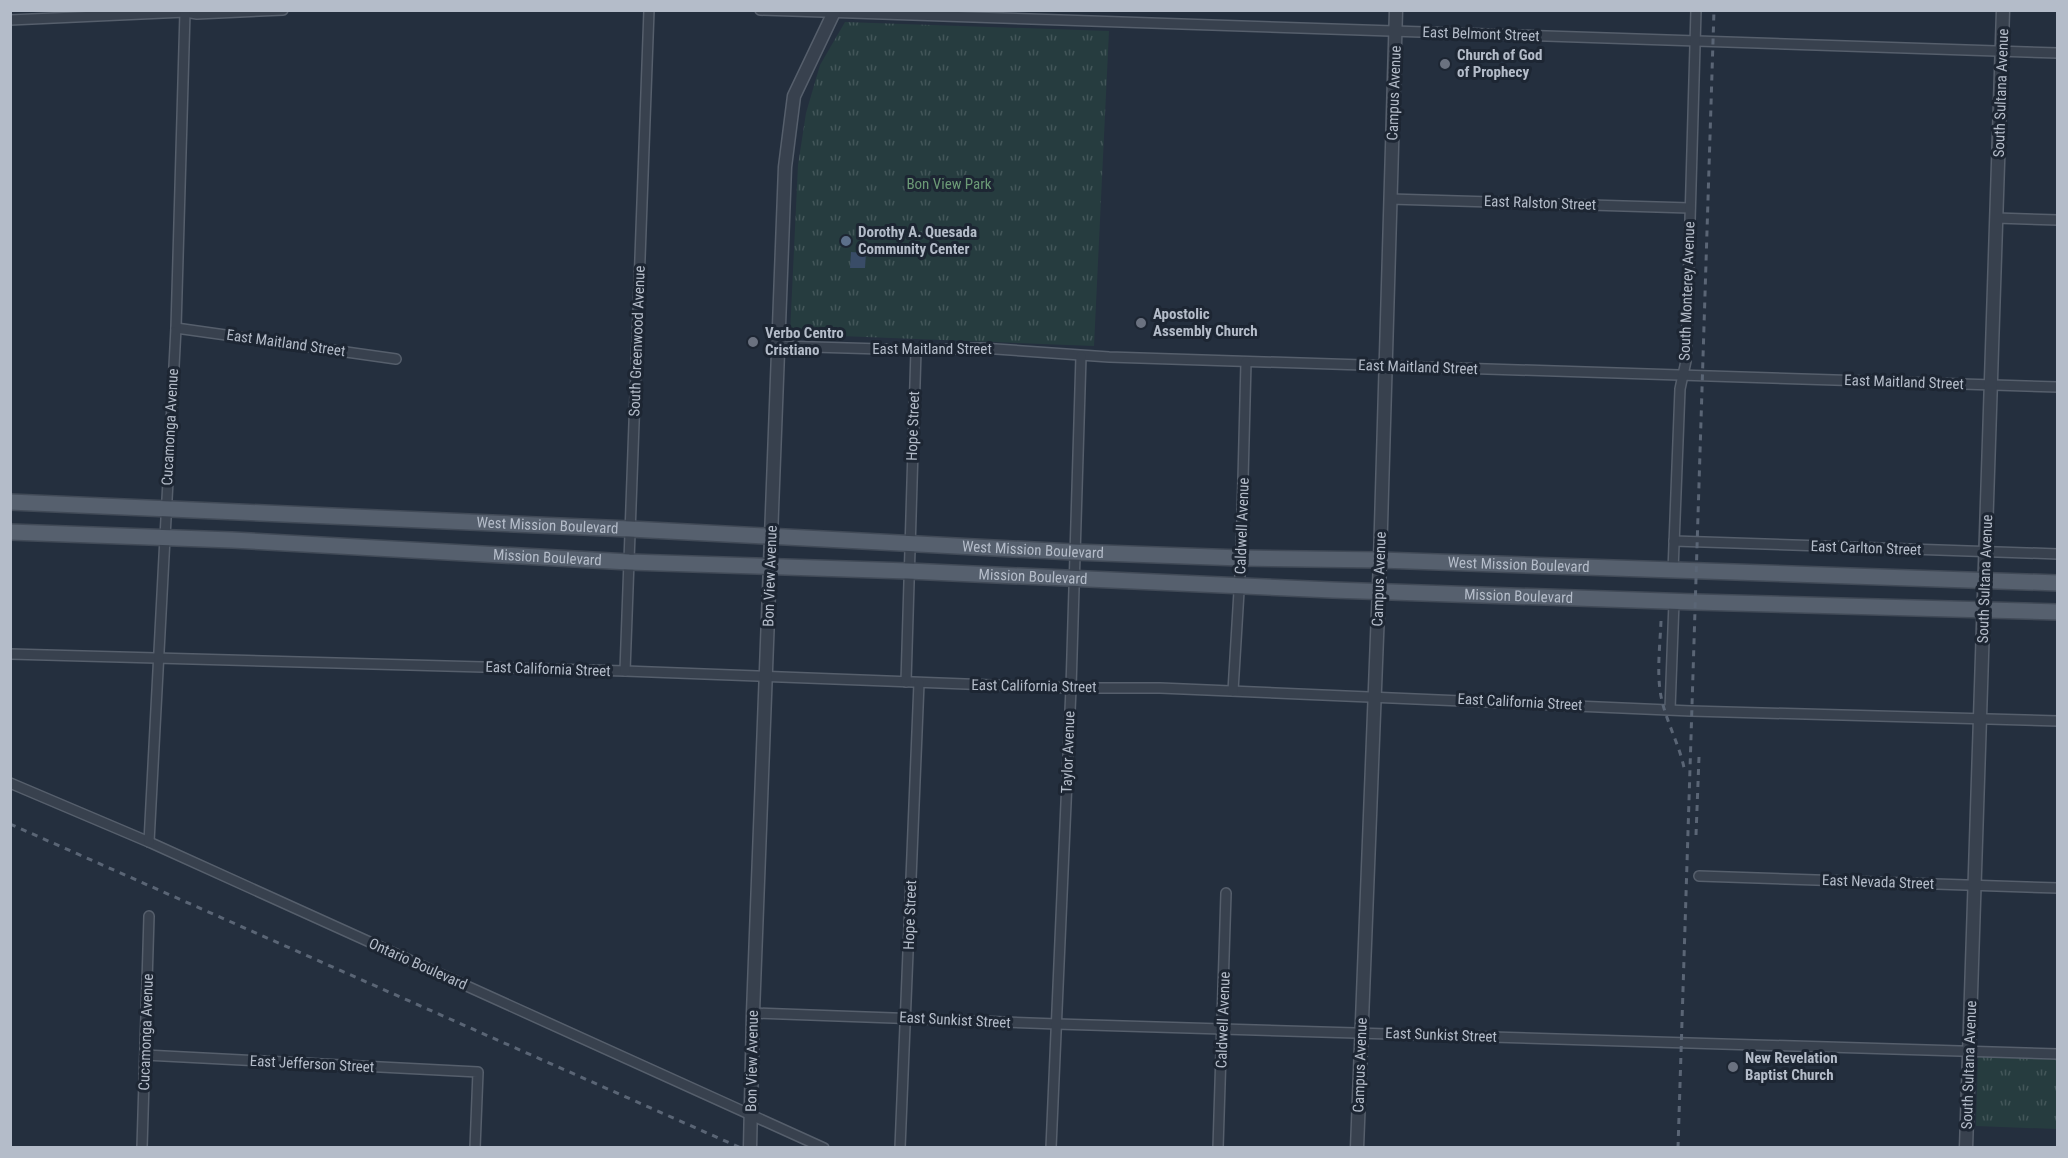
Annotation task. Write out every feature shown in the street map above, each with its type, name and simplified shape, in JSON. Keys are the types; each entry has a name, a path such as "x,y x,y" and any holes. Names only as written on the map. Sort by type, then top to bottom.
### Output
{"main road":[{"name":"West Mission Boulevard","path":"10,501 1073,552 2058,583"},
{"name":"Mission Boulevard","path":"10,532 629,562 908,571 1239,586 1674,602 2058,612"}],"street":[{"path":"10,20 283,10"},
{"name":"South Greenwood Avenue","path":"625,671 649,10"},
{"name":"East Belmont Street","path":"760,10 2058,53"},
{"name":"Campus Avenue","path":"1357,1148 1380,560 1396,10"},
{"name":"South Monterey Avenue","path":"1673,571 1680,389 1686,361 1696,10"},
{"name":"South Sultana Avenue","path":"1966,1148 2003,10"},
{"name":"Cucamonga Avenue","path":"149,842 176,327 184,12"},
{"name":"Bon View Avenue","path":"750,1148 753,1013 785,167 794,96 835,12"},
{"name":"East Ralston Street","path":"1390,199 1690,208"},
{"path":"1996,218 2058,220"},
{"name":"East Maitland Street","path":"176,327 396,359"},
{"name":"East Maitland Street","path":"778,346 916,350 981,348 1081,356 1246,362 2058,387"},
{"name":"Hope Street","path":"906,682 916,350"},
{"name":"Taylor Avenue","path":"1051,1148 1071,688 1073,552 1081,356"},
{"name":"Caldwell Avenue","path":"1233,691 1241,558 1246,362"},
{"name":"East Carlton Street","path":"1674,541 2058,554"},
{"path":"1670,709 1674,602"},
{"name":"East California Street","path":"10,654 625,671 1071,688 1160,688 1670,709 2058,721"},
{"name":"Hope Street","path":"900,1148 919,683"},
{"name":"Ontario Boulevard","path":"10,783 149,842 824,1148"},
{"name":"East Nevada Street","path":"1699,876 2058,888"},
{"name":"Caldwell Avenue","path":"1218,1148 1226,892"},
{"name":"Cucamonga Avenue","path":"142,1148 149,916"},
{"name":"East Sunkist Street","path":"753,1013 2058,1054"},
{"name":"East Jefferson Street","path":"145,1055 478,1072 475,1148"}],"green space":[{"name":"Bon View Park","path":"845,22 1109,31 1094,346 790,334 798,165 806,113 820,65"},
{"path":"1978,1056 2057,1059 2057,1129 1976,1126"}],"water":[{"path":"851,252 866,253 865,268 850,268"}],"railway":[{"path":"1678,1148 1714,10"},
{"path":"1661,621 1660,691 1685,773"},
{"path":"1696,835 1699,757"},
{"path":"10,824 741,1148"}],"place":[{"name":"Church of God of Prophecy","path":"1445,64"},
{"name":"Dorothy A. Quesada Community Center","path":"846,241"},
{"name":"Apostolic Assembly Church","path":"1141,323"},
{"name":"Verbo Centro Cristiano","path":"753,342"},
{"name":"New Revelation Baptist Church","path":"1733,1067"}]}
